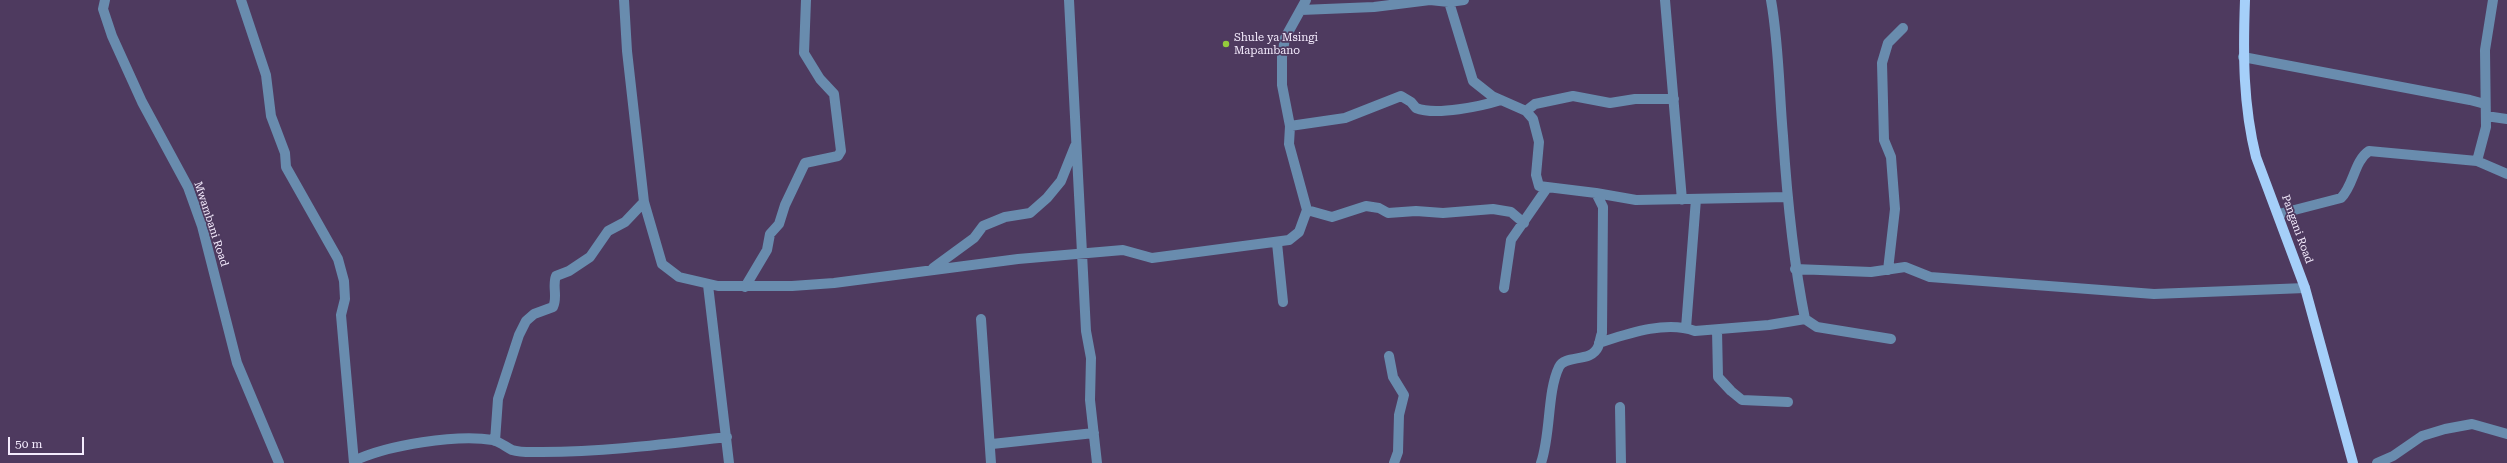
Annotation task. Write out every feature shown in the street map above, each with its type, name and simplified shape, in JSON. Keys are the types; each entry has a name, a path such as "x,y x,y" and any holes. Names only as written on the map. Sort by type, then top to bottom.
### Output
{"main road":[{"name":"Pangani Road","path":"2245,0 2243,57 2251,136 2256,157 2306,288 2353,463"}],"street":[{"name":"Mwambani Road","path":"105,0 103,9 112,36 142,102 188,187 202,226 237,363 279,463"},
{"path":"241,0 266,75 271,116 285,153 286,166 338,259 344,281 345,299 341,315 354,462 371,452 394,447 458,438 495,441 514,450 543,452 643,447 727,437"},
{"path":"624,0 627,51 644,202 662,264 679,277 708,285 745,287 834,283 930,270 1123,250 1152,258 1277,243 1289,240 1299,232 1307,210 1290,144 1290,126 1282,85 1282,57 1286,38 1306,0"},
{"path":"745,287 767,250 770,234 779,224 785,205 805,163 838,156 841,151 834,94 820,79 804,53 806,0"},
{"path":"1069,0 1086,331 1091,358 1090,400 1097,463"},
{"path":"1301,10 1374,8 1430,0 1449,2 1464,0"},
{"path":"1665,0 1682,200"},
{"path":"1771,0 1778,40 1782,134 1795,269 1805,319"},
{"path":"2477,161 2484,140 2486,116 2485,50 2492,0"},
{"path":"1449,2 1473,81 1485,92 1526,111 1533,119 1538,142 1536,175 1539,186 1596,193 1636,200 1788,197"},
{"path":"1888,270 1896,209 1891,157 1884,140 1882,63 1888,43 1903,28"},
{"path":"2243,57 2485,104"},
{"path":"1290,126 1345,118 1401,96 1411,102 1416,108 1430,111 1483,106 1502,100"},
{"path":"1526,111 1535,104 1573,96 1610,103 1635,99 1674,99"},
{"path":"2486,116 2507,119"},
{"path":"930,270 974,238 983,226 1006,217 1030,213 1047,198 1061,181 1076,143"},
{"path":"2279,214 2341,198 2348,191 2362,156 2369,151 2477,161 2507,174"},
{"path":"1504,288 1511,240 1547,188"},
{"path":"1541,463 1549,425 1554,386 1560,365 1565,361 1576,360 1592,354 1598,348 1598,343 1602,333 1603,207 1596,193"},
{"path":"1686,328 1696,199"},
{"path":"495,441 498,399 519,335 526,322 534,314 551,308 554,305 556,276 569,271 590,257 608,231 625,222 644,202"},
{"path":"1307,210 1332,217 1366,206 1379,208 1388,213 1416,211 1443,213 1493,209 1511,212 1524,223"},
{"path":"1277,243 1283,302"},
{"path":"1795,269 1871,272 1905,267 1930,277 2154,294 2306,288"},
{"path":"708,285 729,463"},
{"path":"981,319 992,444 991,463"},
{"path":"1598,343 1619,336 1662,328 1686,328 1695,332 1805,319 1818,327 1891,339"},
{"path":"1716,330 1718,377 1731,391 1742,400 1788,402"},
{"path":"1389,356 1393,377 1404,396 1399,415 1398,452 1394,463"},
{"path":"1620,407 1621,463"},
{"path":"2377,463 2393,456 2422,436 2446,429 2472,424 2507,434"},
{"path":"992,444 1094,433"}],"place":[{"name":"Shule ya Msingi Mapambano","path":"1226,44"}]}
